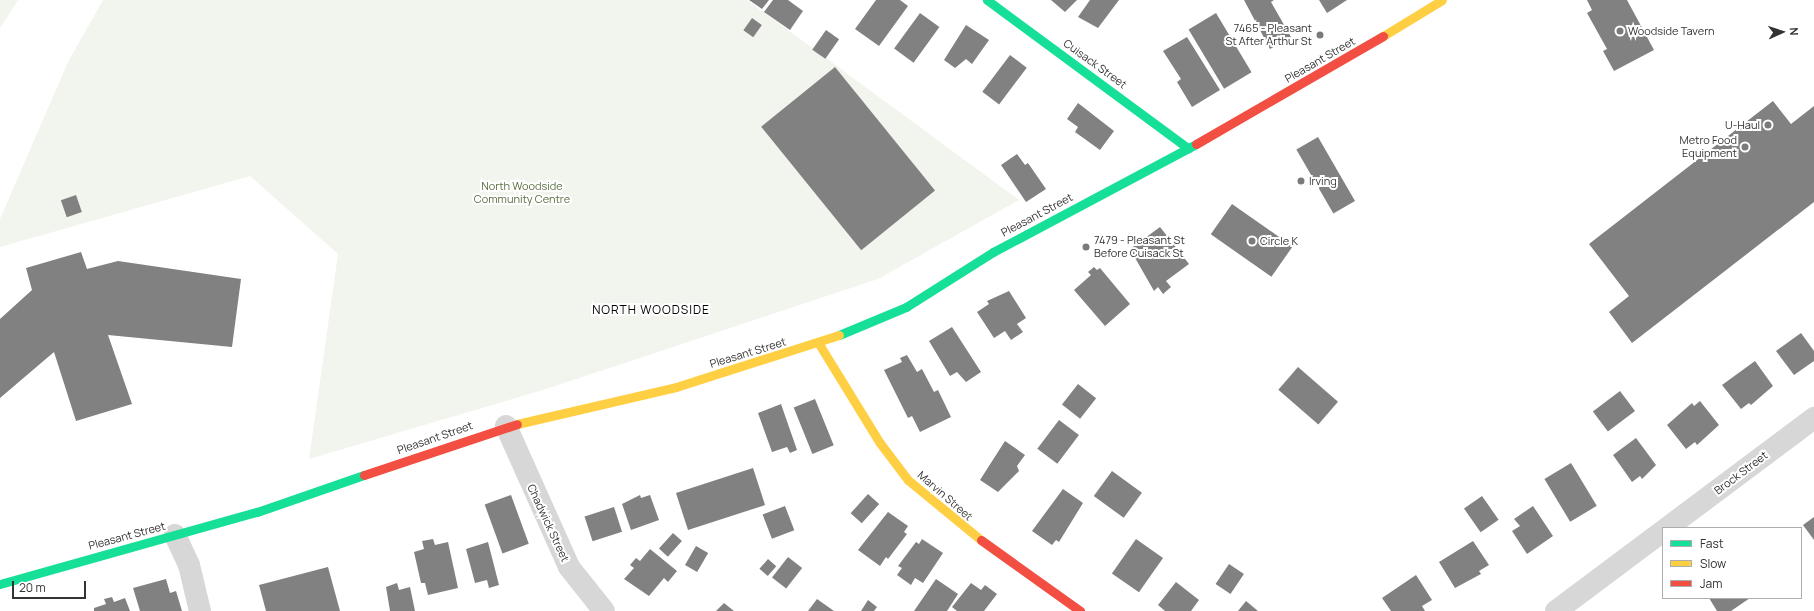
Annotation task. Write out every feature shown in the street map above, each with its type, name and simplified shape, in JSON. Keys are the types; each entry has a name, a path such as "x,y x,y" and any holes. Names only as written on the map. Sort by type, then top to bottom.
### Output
{"main road":[{"name":"Cuisack Street","path":"988,0 1188,148"},
{"name":"Pleasant Street","path":"0,584 257,512 506,426 676,387 819,344 906,306 993,252 1188,148 1335,65 1442,0"},
{"name":"Marvin Street","path":"819,344 880,443 908,480 962,527 1080,611"}],"street":[{"name":"Brock Street","path":"1668,527 1814,418"},
{"name":"Chadwick Street","path":"506,426 569,567 604,611"},
{"path":"1556,611 1662,532"},
{"path":"176,535 189,565 200,611"}],"green space":[{"path":"0,0 18,0 0,28"},
{"name":"North Woodside Community Centre","path":"103,0 747,0 1019,200 878,279 546,389 309,459 338,254 250,176 0,247 0,219 68,62"}],"building":[{"path":"749,0 769,0 762,9"},
{"path":"773,0 788,0 803,11 790,30 764,12"},
{"path":"876,0 900,0 908,6 879,46 855,29"},
{"path":"1051,0 1077,0 1065,12"},
{"path":"1090,0 1119,0 1098,28 1078,17"},
{"path":"1244,0 1274,0 1271,2 1291,37 1270,49"},
{"path":"1319,0 1347,0 1327,13"},
{"name":"Woodside Tavern","path":"1587,0 1627,0 1654,50 1614,71 1603,51 1607,49 1587,13 1592,10"},
{"path":"920,13 939,27 914,63 894,49"},
{"path":"1216,13 1252,72 1224,89 1189,29"},
{"path":"752,18 762,25 753,37 743,30"},
{"path":"966,25 989,40 972,64 966,59 955,68 944,60"},
{"path":"826,30 839,39 825,59 812,50"},
{"path":"1187,37 1220,90 1192,107 1177,82 1181,79 1163,51"},
{"path":"1010,55 1027,68 999,104 982,92"},
{"path":"835,67 935,191 861,250 761,127"},
{"path":"1773,101 1791,124 1814,106 1814,202 1632,343 1609,312 1629,296 1589,244"},
{"path":"1078,103 1114,131 1100,150 1075,132 1078,127 1067,119"},
{"path":"1318,137 1355,201 1333,214 1296,150"},
{"path":"1017,154 1025,165 1028,163 1046,189 1026,202 1001,165"},
{"path":"76,195 82,212 67,217 61,200"},
{"name":"Circle K","path":"1232,204 1293,246 1271,277 1211,234"},
{"path":"1160,227 1189,264 1166,281 1171,287 1163,294 1158,287 1154,291 1130,249"},
{"path":"81,252 87,269 118,261 241,279 232,347 108,335 132,404 76,421 54,352 0,398 0,319 32,290 26,268"},
{"path":"1094,267 1097,270 1100,268 1130,304 1105,326 1074,290 1091,275 1088,272"},
{"path":"1009,291 1026,318 1017,324 1023,332 1011,340 1005,331 994,338 977,312 989,304 987,301"},
{"path":"952,327 981,372 966,382 957,372 950,376 929,341"},
{"path":"1801,333 1814,351 1814,361 1794,375 1776,351"},
{"path":"907,355 917,372 922,369 934,392 938,390 951,417 920,432 912,416 908,418 884,370 902,362 900,358"},
{"path":"1755,361 1773,386 1751,405 1749,403 1741,409 1722,385"},
{"path":"1298,367 1338,402 1318,424 1278,390"},
{"path":"1078,384 1096,398 1080,419 1062,404"},
{"path":"1620,391 1635,411 1608,431 1593,411"},
{"path":"815,399 834,445 812,454 794,408"},
{"path":"1700,401 1719,425 1697,445 1695,442 1686,449 1667,425 1692,403 1694,406"},
{"path":"781,404 797,450 790,453 787,447 772,452 758,413"},
{"path":"1059,420 1079,435 1057,464 1037,449"},
{"path":"1636,438 1656,465 1642,479 1640,476 1632,482 1613,455"},
{"path":"1005,441 1025,455 1017,466 1019,471 998,492 980,480"},
{"path":"1571,463 1597,506 1570,522 1544,479"},
{"path":"753,468 765,505 688,530 676,493"},
{"path":"1112,471 1142,493 1124,518 1094,496"},
{"path":"1063,489 1083,503 1059,542 1056,540 1052,545 1032,531"},
{"path":"868,494 879,504 862,523 851,513"},
{"path":"511,495 529,544 502,553 485,505"},
{"path":"640,495 641,498 650,495 659,520 631,530 622,504"},
{"path":"1482,496 1499,520 1481,532 1464,509"},
{"path":"785,506 794,530 772,539 763,515"},
{"path":"1533,506 1553,536 1527,554 1512,531 1520,526 1514,519"},
{"path":"614,507 622,532 593,541 585,517"},
{"path":"888,512 908,526 904,532 907,534 888,559 886,557 880,566 858,550"},
{"path":"1814,517 1814,540 1803,525"},
{"path":"673,533 682,541 668,557 659,549"},
{"path":"433,539 435,545 448,542 458,588 428,595 425,583 421,583 414,552 424,549 422,541"},
{"path":"922,539 943,553 923,583 915,578 911,585 897,575 902,568 898,566 916,542 919,544"},
{"path":"1136,539 1163,558 1139,592 1112,573"},
{"path":"1473,541 1489,565 1479,571 1481,574 1455,588 1439,562"},
{"path":"488,542 499,585 489,588 487,580 475,583 466,549"},
{"path":"696,546 708,553 697,572 685,565"},
{"path":"650,549 677,571 668,582 664,578 649,596 624,579 634,568 630,565 636,558 640,561"},
{"path":"788,557 802,568 786,589 772,577"},
{"path":"768,559 776,566 768,576 759,569"},
{"path":"1229,564 1244,574 1231,594 1216,584"},
{"path":"328,567 340,611 266,611 259,585"},
{"path":"1416,575 1432,600 1422,606 1425,611 1391,611 1382,598"},
{"path":"166,579 170,593 176,591 182,611 140,611 133,588"},
{"path":"936,579 958,594 947,611 914,611"},
{"path":"1176,582 1199,600 1191,611 1165,611 1158,605"},
{"path":"397,583 399,590 410,587 415,611 390,611 386,587"},
{"path":"971,583 981,590 985,585 997,594 984,611 957,611 952,607"},
{"path":"112,597 114,602 125,598 130,611 94,611 94,608 106,604 104,599"},
{"path":"817,599 834,611 808,611"},
{"path":"1710,599 1749,599 1731,611 1717,611"},
{"path":"868,600 877,607 874,611 861,611"},
{"path":"1246,601 1258,611 1238,611"},
{"path":"724,603 734,611 716,611"}],"traffic: fast":[{"path":"987,0 1188,148"},
{"path":"839,335 906,307 993,252 1196,144"},
{"path":"0,584 257,512 364,475"}],"traffic: slow":[{"path":"1383,36 1442,0"},
{"path":"517,424 676,387 839,335"},
{"path":"819,344 880,443 908,480 981,540"}],"traffic: jam":[{"path":"1196,144 1383,36"},
{"path":"364,475 517,424"},
{"path":"981,540 1080,611"}],"place":[{"name":"Woodside Tavern","path":"1620,31"},
{"name":"7465 - Pleasant St After Arthur St","path":"1320,35"},
{"name":"U-Haul","path":"1768,125"},
{"name":"Metro Food Equipment","path":"1745,147"},
{"name":"Irving","path":"1301,181"},
{"name":"Circle K","path":"1252,241"},
{"name":"7479 - Pleasant St Before Cuisack St","path":"1086,247"}],"district":[{"name":"NORTH WOODSIDE","path":"651,310"}]}
